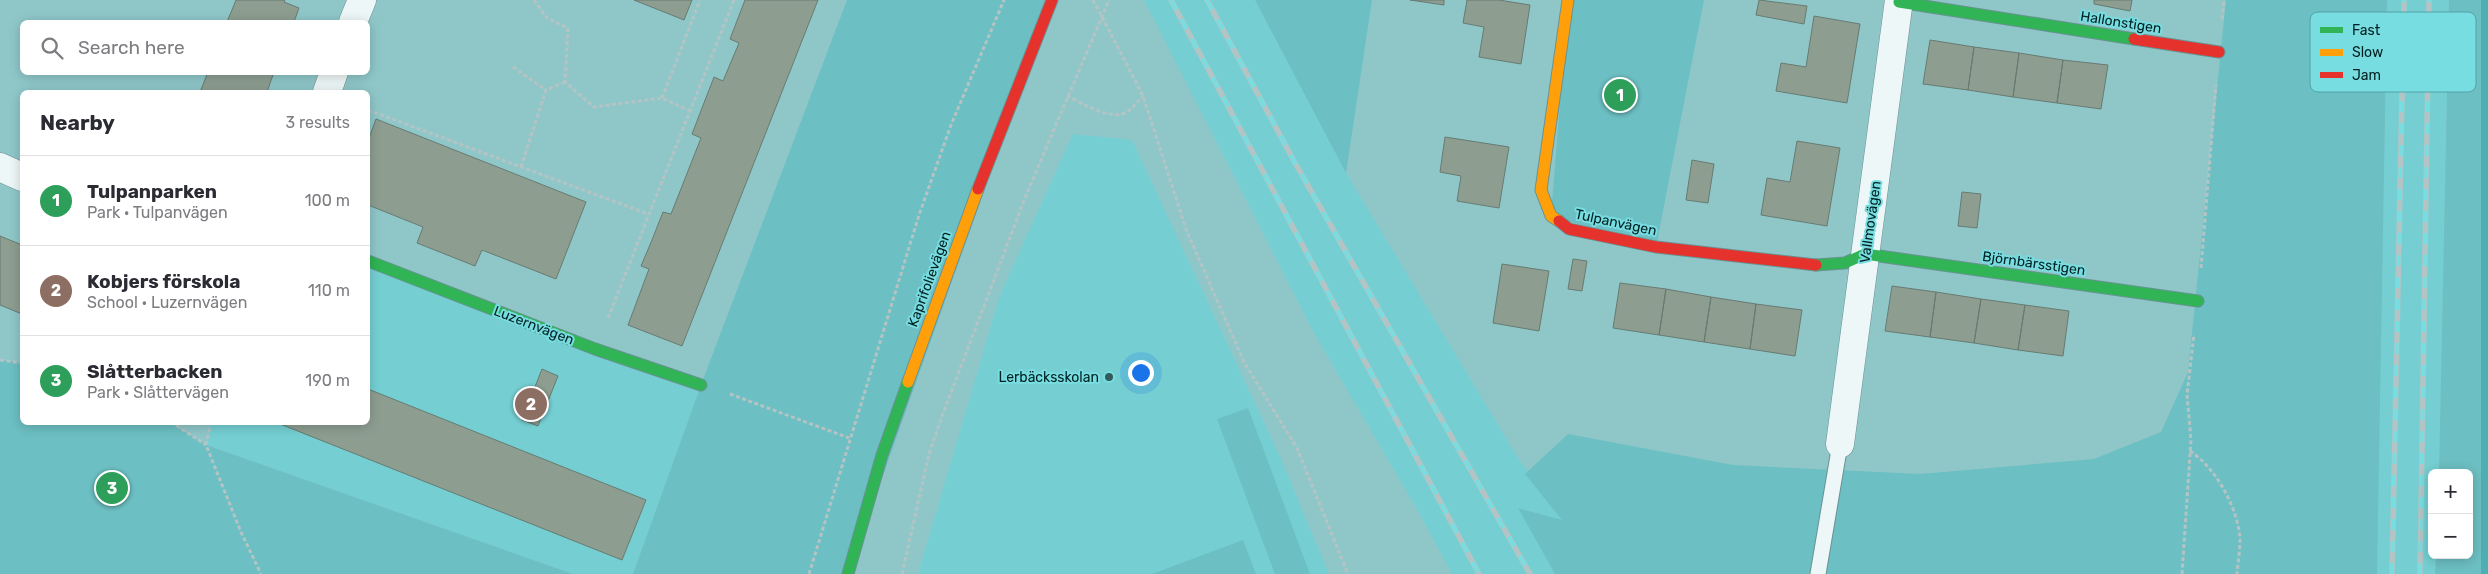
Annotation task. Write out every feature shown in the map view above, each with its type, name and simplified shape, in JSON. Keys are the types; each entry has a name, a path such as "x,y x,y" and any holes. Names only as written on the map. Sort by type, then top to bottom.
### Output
{"street":[{"path":"355,20 362,0"},
{"name":"Kaprifolievägen","path":"848,574 882,455 907,384 999,130 1052,0"},
{"name":"Tulpanvägen","path":"1568,0 1541,190 1551,216 1569,229 1656,247 1823,266 1845,263 1866,254"},
{"name":"Vallmovägen","path":"1840,444 1899,1"},
{"name":"Hallonstigen","path":"1899,1 2219,52"},
{"path":"328,90 333,75"},
{"path":"0,167 20,176"},
{"name":"Björnbärsstigen","path":"1866,254 2198,301"},
{"name":"Luzernvägen","path":"370,262 596,349 702,384"}],"lane":[{"path":"1818,574 1840,444"}],"path":[{"path":"534,0 547,18 568,28 565,82"},
{"path":"662,98 700,0"},
{"path":"596,349 734,0"},
{"path":"809,574 849,438 919,215 951,125 1004,0"},
{"path":"1093,0 1143,96 1186,228 1244,362 1297,448 1348,574"},
{"path":"902,574 929,454 941,419 1025,198 1109,0"},
{"path":"513,68 546,90"},
{"path":"520,167 546,90 565,82"},
{"path":"565,82 594,107 662,98 690,111"},
{"path":"1067,96 1105,112 1117,114 1127,112 1143,96"},
{"path":"370,111 648,214"},
{"path":"0,360 20,363"},
{"path":"702,384 849,438"},
{"path":"176,425 206,445"},
{"path":"210,425 206,445 241,532 261,574"},
{"path":"2190,451 2202,458 2216,475 2231,504 2240,539 2237,574"}],"shaded area":[{"path":"847,0 1052,0 848,574 633,574 701,385"},
{"path":"1144,0 1255,0 1346,173 1521,463 1599,547 1614,574 1452,574 1418,511 1314,333"},
{"path":"1255,0 1372,0 1346,173"},
{"path":"1568,0 1704,0 1656,247 1551,216"},
{"path":"2226,0 2387,0 2387,12 2310,12 2310,92 2385,92 2377,574 1555,574 1518,508 1562,520 1525,474 1568,434 1733,465 1920,474 2094,459 2161,432 2188,372"},
{"path":"2387,0 2449,0 2449,12 2387,12"},
{"path":"2449,0 2481,0 2481,574 2435,574 2436,559 2473,559 2473,469 2439,469 2447,92 2476,92 2476,12 2449,12"},
{"path":"2481,0 2488,0 2488,574 2481,574"},
{"path":"2385,92 2447,92 2439,469 2428,469 2428,559 2436,559 2435,574 2376,574"},
{"name":"Lerbäcksskolan","path":"1073,134 1132,140 1281,459 1329,574 918,574 1000,295"},
{"path":"370,262 701,385 633,574 573,574 206,445 211,425 370,425"},
{"path":"0,360 20,363 20,425 174,425 206,445 573,574 0,574"},
{"path":"1248,408 1310,574 1275,574 1217,419"},
{"path":"1243,540 1256,574 1152,574"}],"building":[{"path":"236,0 285,0 284,2 299,8 295,20 228,20"},
{"path":"634,0 692,0 684,20"},
{"path":"745,0 818,0 682,346 628,325 649,269 641,266 663,212 671,214 701,138 692,134 714,77 723,81 739,43 730,39"},
{"path":"1410,0 1444,0 1444,5"},
{"path":"1467,0 1499,0 1530,5 1521,64 1479,57 1484,27 1463,23"},
{"path":"1759,0 1807,6 1804,24 1756,15"},
{"path":"2094,0 2132,0 2130,11 2094,4"},
{"path":"1814,16 1860,24 1847,103 1776,91 1781,63 1806,67"},
{"path":"1930,40 1974,47 1968,90 1923,84"},
{"path":"1974,47 2019,53 2013,97 1968,90"},
{"path":"2019,53 2063,60 2057,103 2013,97"},
{"path":"2063,60 2108,65 2101,109 2057,103"},
{"path":"207,75 273,75 268,90 201,90"},
{"path":"376,119 586,202 556,279 482,250 475,266 417,243 423,227 370,206 370,136"},
{"path":"1445,137 1509,147 1499,208 1457,201 1461,176 1440,172"},
{"path":"1797,141 1840,148 1827,226 1761,215 1767,178 1790,182"},
{"path":"1692,160 1714,164 1708,203 1686,200"},
{"path":"1962,192 1981,194 1977,228 1958,226"},
{"path":"0,236 20,244 20,313 0,305"},
{"path":"1573,259 1587,261 1582,291 1568,289"},
{"path":"1502,264 1549,271 1539,331 1493,323"},
{"path":"1620,283 1666,289 1659,335 1613,328"},
{"path":"1892,286 1936,292 1930,337 1885,331"},
{"path":"1666,289 1711,297 1704,342 1659,335"},
{"path":"1936,292 1981,299 1974,343 1930,337"},
{"path":"1711,297 1756,304 1750,349 1704,342"},
{"path":"1981,299 2025,305 2018,350 1974,343"},
{"path":"1756,304 1802,310 1795,356 1750,349"},
{"path":"2025,305 2069,311 2063,356 2018,350"},
{"path":"542,369 558,376 538,426 522,420"},
{"path":"370,390 646,500 622,560 283,425 370,425"}],"railway":[{"path":"1171,0 1479,574"},
{"path":"1207,0 1294,161 1530,574"},
{"path":"2404,0 2404,12"},
{"path":"2429,0 2429,12"},
{"path":"2392,574 2402,92"},
{"path":"2420,574 2428,92"}],"traffic: fast":[{"path":"1899,2 2134,39"},
{"path":"1816,265 1845,263 1865,254 2198,301"},
{"path":"370,262 595,349 701,385"},
{"path":"848,574 882,455 908,382"}],"traffic: slow":[{"path":"1559,221 1551,216 1541,190 1568,0"},
{"path":"908,382 978,189"}],"traffic: jam":[{"path":"978,189 1052,0"},
{"path":"2134,39 2219,52"},
{"path":"1559,221 1569,229 1656,247 1816,265"}],"place":[{"name":"Tulpanparken","path":"1620,95"},
{"name":"Lerbäcksskolan","path":"1109,377"},
{"name":"Kobjers förskola","path":"531,404"},
{"name":"Slåtterbacken","path":"112,488"}]}
